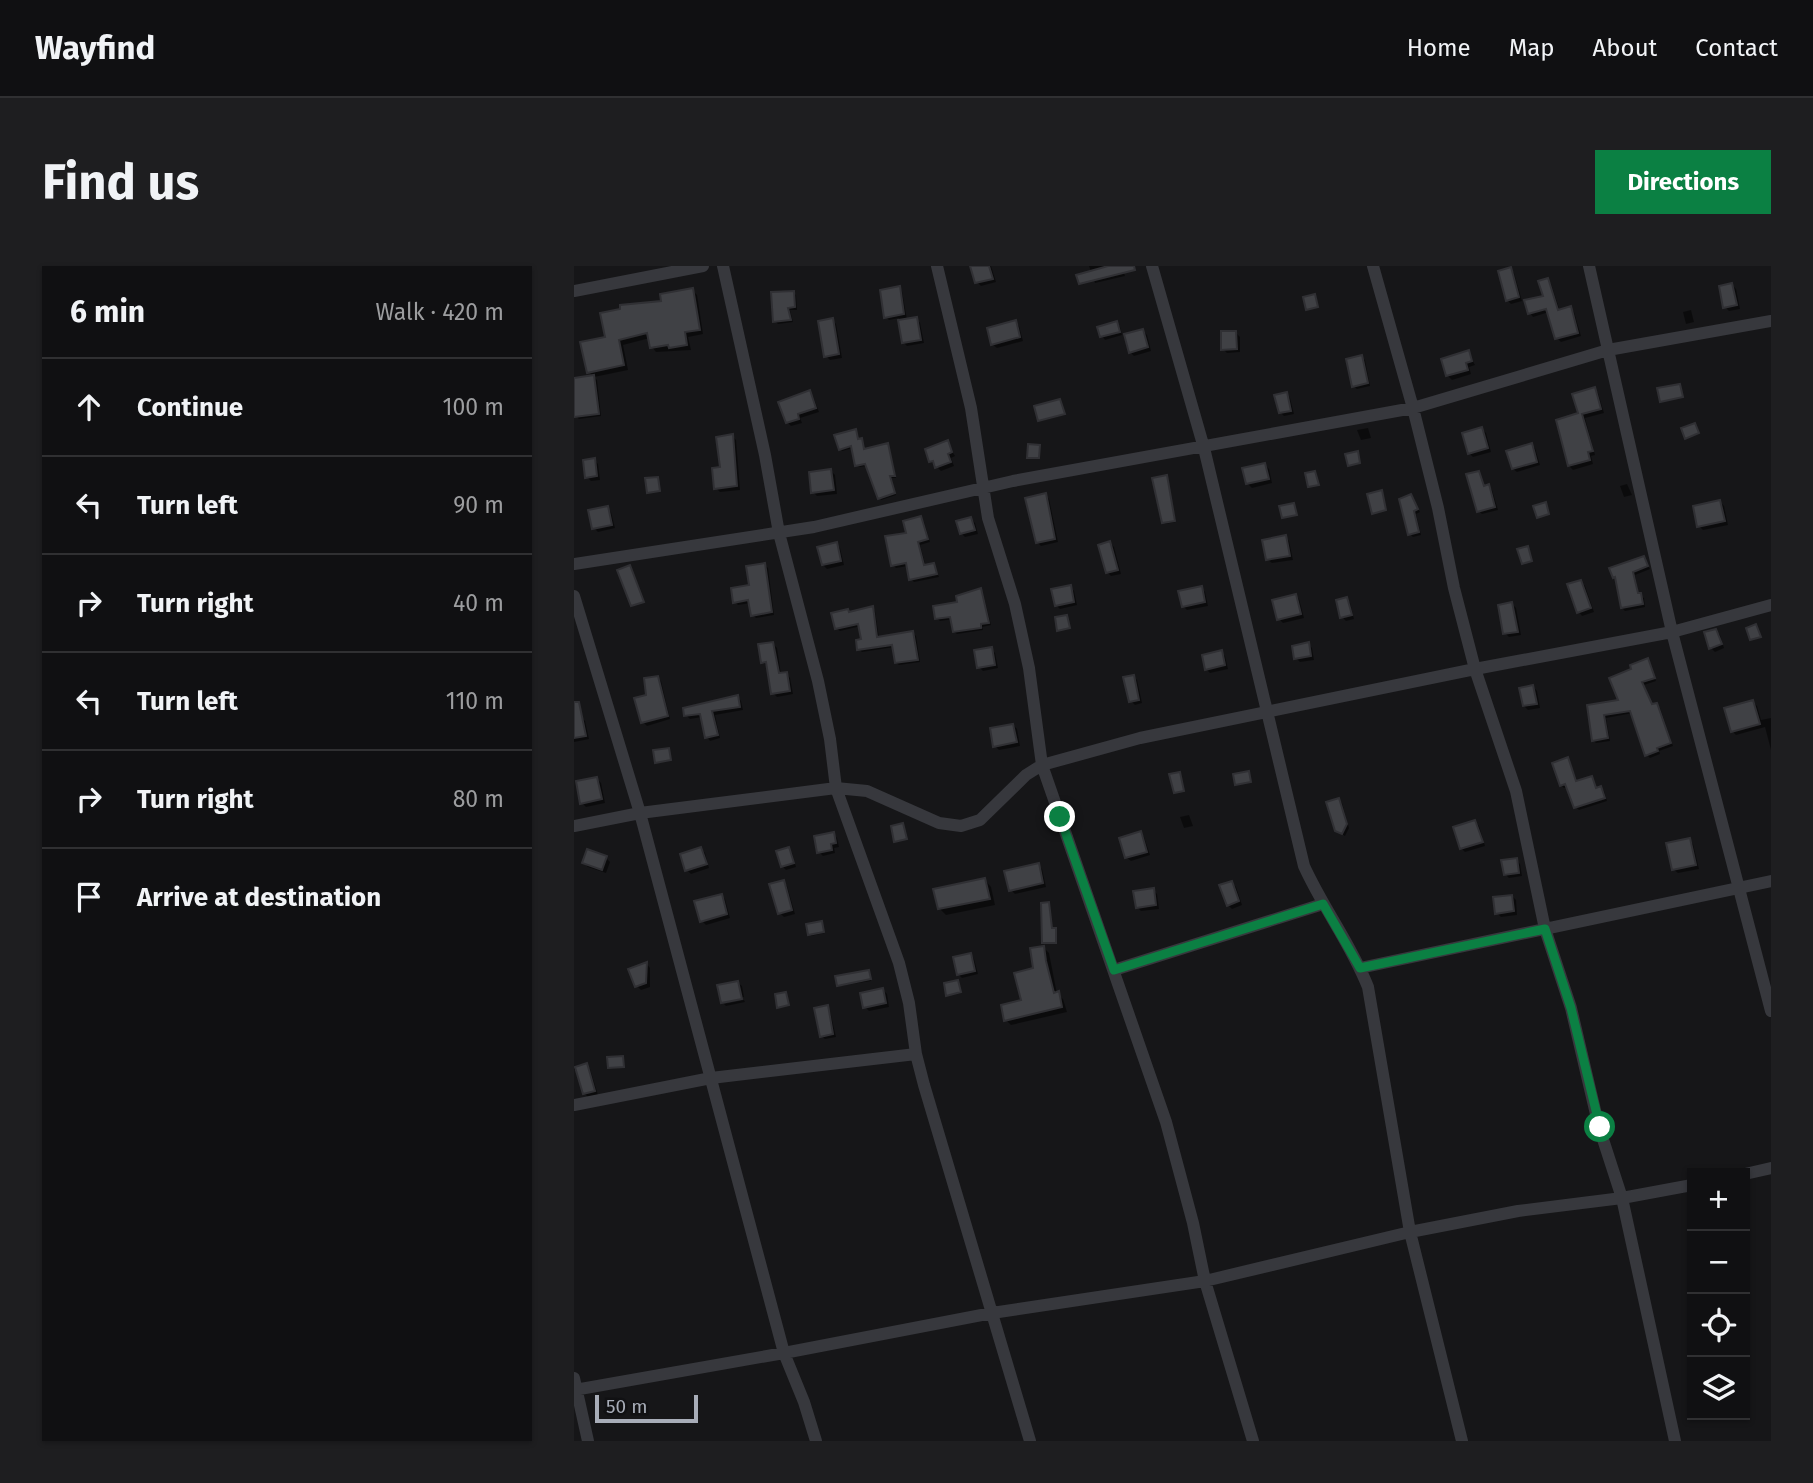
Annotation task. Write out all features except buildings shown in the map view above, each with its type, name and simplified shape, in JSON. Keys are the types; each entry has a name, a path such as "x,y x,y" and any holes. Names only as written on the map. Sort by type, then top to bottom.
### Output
{"street":[{"path":"574,291 703,266"},
{"path":"723,266 765,454 779,533 818,681 830,739 836,788 899,963 909,1003 916,1054 1030,1441"},
{"path":"937,266 971,408 988,519 1015,604 1029,668 1042,765 1166,1122 1193,1223 1205,1281 1253,1441"},
{"path":"1152,266 1204,448 1304,866 1368,987 1410,1232 1462,1441"},
{"path":"1373,266 1413,408 1475,669 1516,791 1545,929 1571,1008 1600,1127 1622,1198 1675,1441"},
{"path":"1589,266 1672,632 1771,1011"},
{"path":"574,564 814,527 1013,481 1413,408 1608,350 1771,321"},
{"path":"574,596 640,813 784,1353 816,1441"},
{"path":"574,826 640,813 836,788 867,792 939,823 961,826 980,820 1026,775 1042,765 1140,738 1475,669 1672,632 1771,605"},
{"path":"1360,968 1771,881"},
{"path":"1114,970 1323,904"},
{"path":"574,1105 711,1079 916,1054"},
{"path":"1750,1173 1771,1168"},
{"path":"588,1441 575,1386 784,1353 992,1313 1205,1281 1410,1232 1518,1210 1622,1198 1687,1186"}],"route":[{"path":"1060,817 1114,970 1323,904 1360,968 1545,929 1571,1008 1600,1127"}]}
